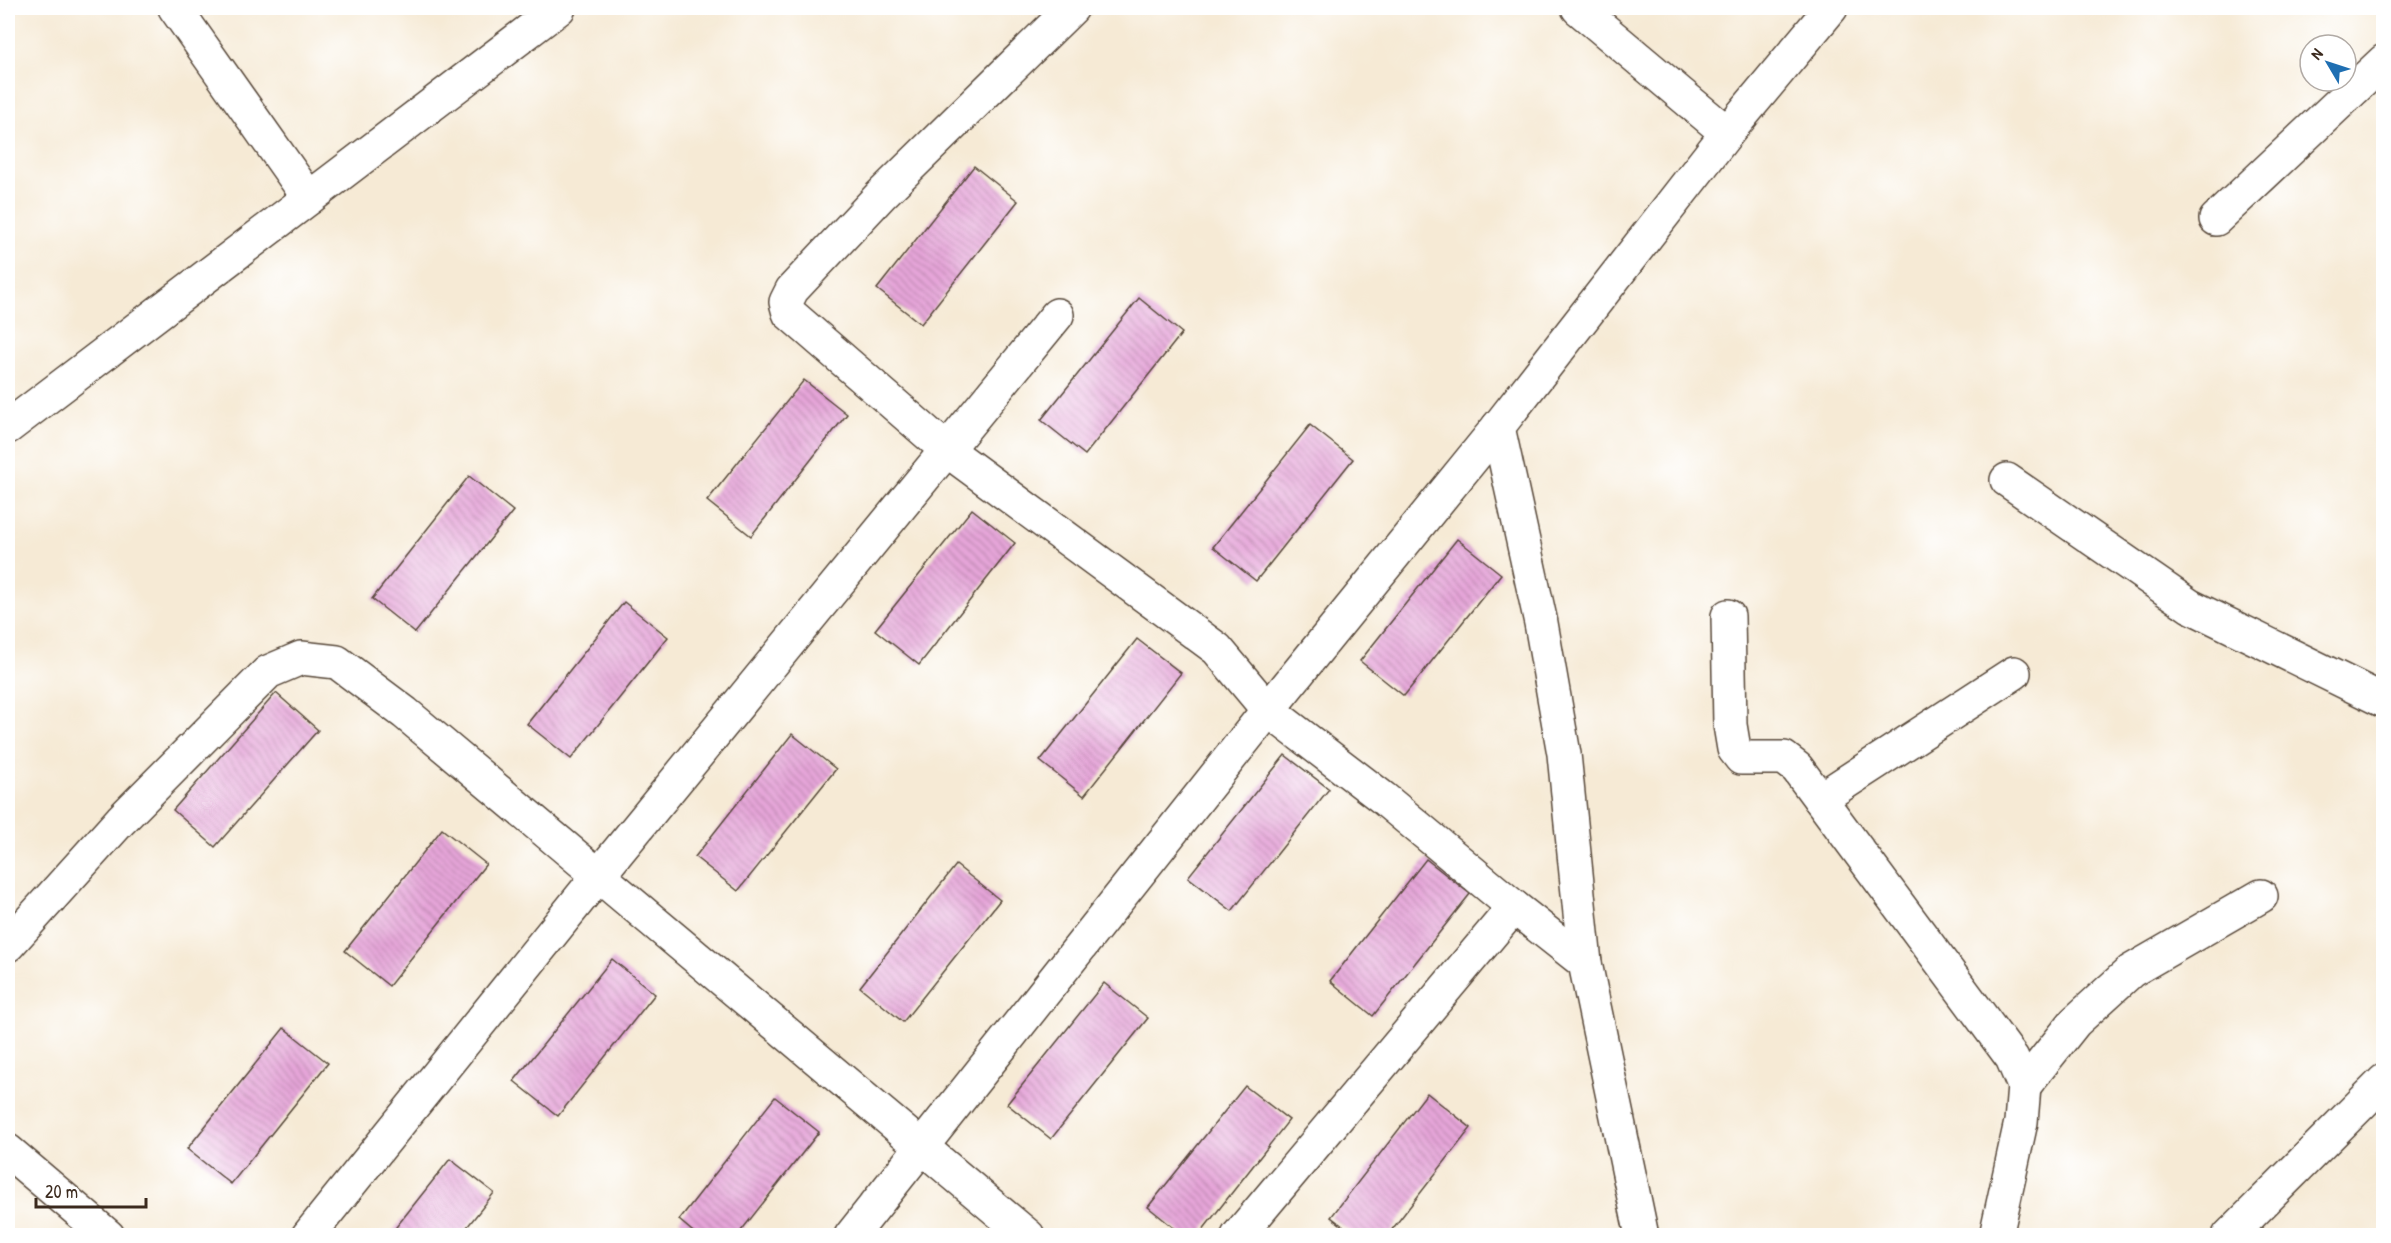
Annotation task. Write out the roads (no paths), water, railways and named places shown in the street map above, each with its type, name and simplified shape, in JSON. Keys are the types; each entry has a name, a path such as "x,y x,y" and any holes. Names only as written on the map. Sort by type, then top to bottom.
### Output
{"street":[{"path":"175,8 309,198"},
{"path":"8,427 559,8"},
{"path":"1072,8 881,195 792,290 786,302 789,313 948,451 1217,649 1268,710 1383,798 1584,963"},
{"path":"1578,8 1727,133"},
{"path":"851,1236 1268,710 1498,427 1727,133 1831,8"},
{"path":"2216,219 2384,61"},
{"path":"308,1236 598,876 1057,315"},
{"path":"1498,427 1541,622 1564,754 1584,963 1642,1236"},
{"path":"2007,480 2190,606 2384,701"},
{"path":"1728,616 1730,725 1734,749 1741,758 1784,758 1797,768 2012,1058 2024,1086 2021,1122 1996,1236"},
{"path":"8,945 121,820 268,672 301,658 337,662 405,713 1028,1236"},
{"path":"1820,799 2014,673"},
{"path":"2024,1086 2075,1022 2131,971 2261,896"},
{"path":"1238,1236 1514,907"},
{"path":"2229,1236 2384,1081"},
{"path":"8,1151 108,1236"}]}
